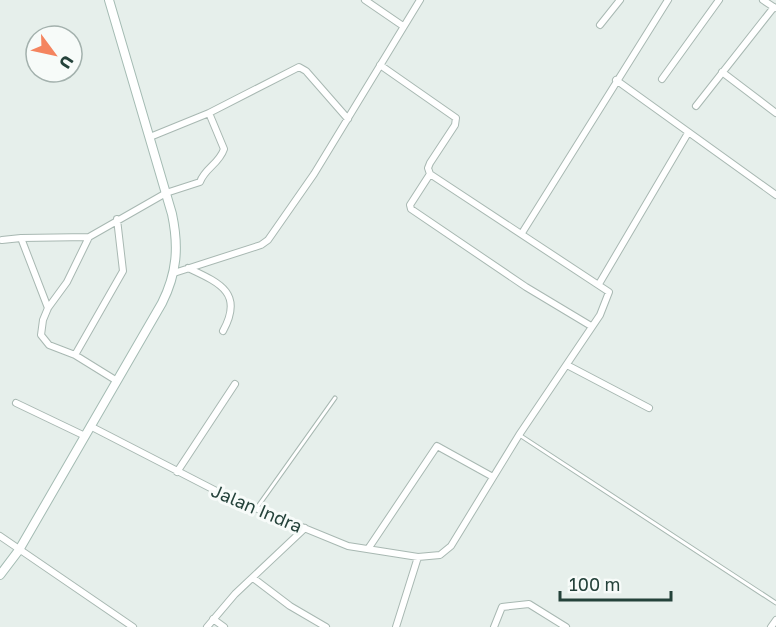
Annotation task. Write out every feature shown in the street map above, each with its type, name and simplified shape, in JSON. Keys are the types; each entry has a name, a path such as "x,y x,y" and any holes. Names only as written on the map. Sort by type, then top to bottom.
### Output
{"main road":[{"path":"0,575 19,550 162,303 174,273 177,239 166,193 108,0"}],"street":[{"path":"365,0 403,26"},
{"path":"174,273 261,245 268,240 348,118 420,0"},
{"path":"600,26 620,0"},
{"path":"522,233 668,0"},
{"path":"662,79 719,0"},
{"path":"696,106 775,8 764,0"},
{"path":"368,549 437,446 493,477 609,298 609,292 600,285 430,174 428,168 430,163 457,120 380,65"},
{"path":"150,137 209,113 299,67 306,70 348,118"},
{"path":"722,72 776,112"},
{"path":"616,80 776,195"},
{"path":"117,381 75,355 50,345 44,340 40,328 48,308 67,282 89,237 166,193 198,183 204,171 221,157 224,146 209,113"},
{"path":"600,285 688,133"},
{"path":"430,174 410,205 411,209 525,287 591,326"},
{"path":"75,355 123,271 117,219"},
{"path":"2,240 89,237"},
{"path":"21,238 48,308"},
{"path":"188,268 216,281 229,295 231,304 224,331"},
{"path":"567,364 649,408"},
{"path":"177,472 235,384"},
{"path":"16,403 85,436"},
{"name":"Jalan Indra","path":"90,426 177,472 348,546 418,557 435,556 451,546 493,477"},
{"path":"207,627 305,528"},
{"path":"0,536 132,627"},
{"path":"396,627 418,557"},
{"path":"253,578 290,606 326,627"},
{"path":"494,627 502,607 529,604 566,627"},
{"path":"213,619 224,627"},
{"path":"771,627 776,620"}],"lane":[{"path":"256,508 335,398"},
{"path":"519,435 776,603"}]}
